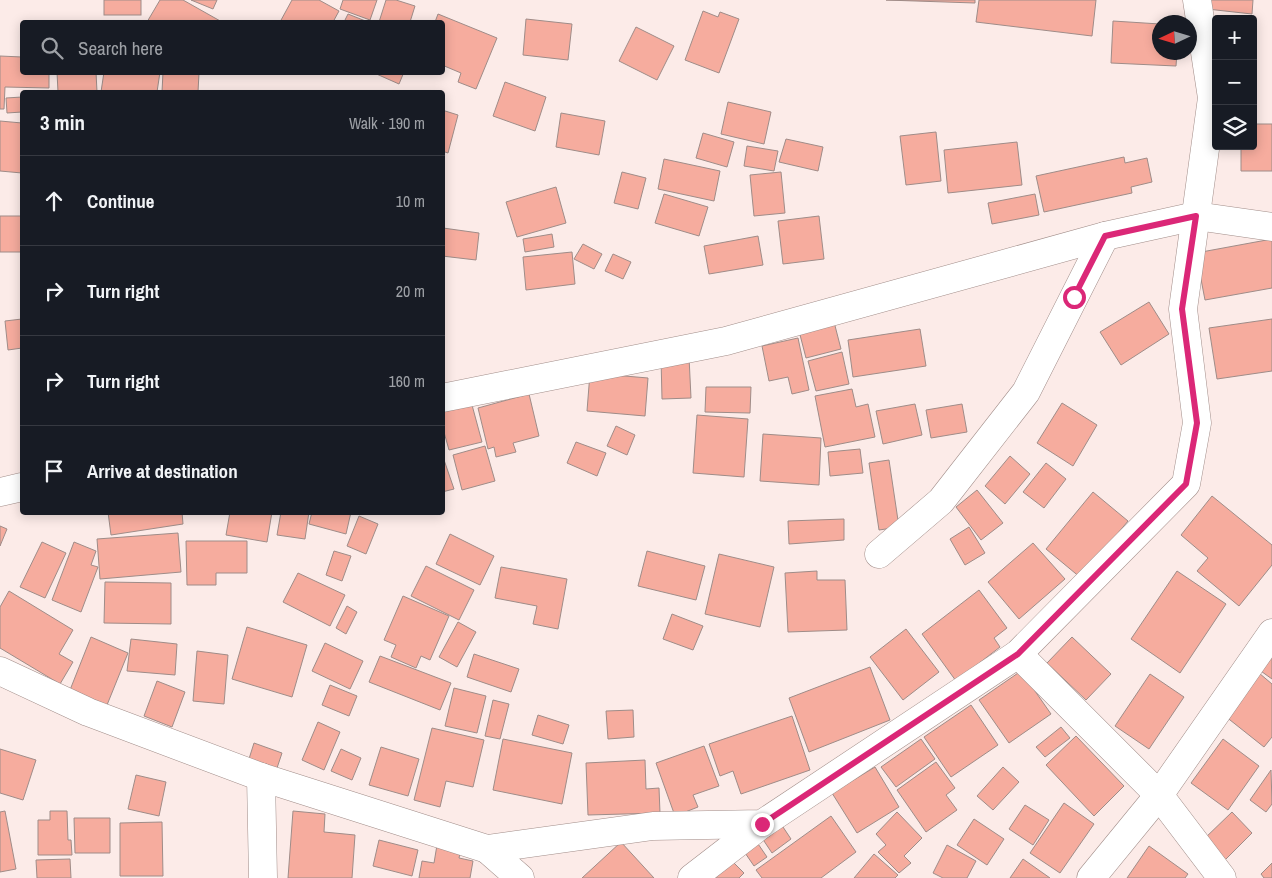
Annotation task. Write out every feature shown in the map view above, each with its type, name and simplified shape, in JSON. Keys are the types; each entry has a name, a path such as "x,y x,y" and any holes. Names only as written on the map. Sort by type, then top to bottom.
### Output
{"street":[{"path":"692,878 762,824 1018,654 1186,484 1197,423 1182,309 1212,98 1197,0"},
{"path":"445,397 726,341 1105,236 1196,216 1272,227"},
{"path":"879,554 940,501 1026,392 1105,236"},
{"path":"0,492 20,487"},
{"path":"1091,878 1159,795 1272,632"},
{"path":"1018,654 1159,795 1222,878"},
{"path":"0,671 88,712 261,777 487,849 520,878"},
{"path":"261,777 263,878"},
{"path":"487,849 653,826 762,824"}],"building":[{"path":"104,0 141,0 141,15 104,15"},
{"path":"160,0 183,0 218,20 148,20"},
{"path":"191,0 217,0 213,9"},
{"path":"292,0 319,0 339,11 334,20 281,20"},
{"path":"343,0 377,0 370,20 340,9"},
{"path":"386,0 396,0 415,6 411,20 380,20"},
{"path":"886,0 975,0 975,3"},
{"path":"979,0 1096,0 1092,36 976,22"},
{"path":"1208,0 1253,0 1252,14 1207,9"},
{"path":"703,11 718,17 720,12 739,19 719,73 685,60"},
{"path":"348,14 363,20 345,20"},
{"path":"438,14 497,38 476,89 458,82 461,73 445,66 445,20 436,20"},
{"path":"526,19 572,24 568,60 523,55"},
{"path":"1113,21 1152,23 1152,60 1176,60 1176,66 1111,63"},
{"path":"636,27 674,46 657,80 619,61"},
{"path":"0,56 20,57 20,75 49,75 49,88 5,87 4,109 0,109"},
{"path":"57,75 96,75 97,90 58,90"},
{"path":"104,75 160,75 157,90 101,90"},
{"path":"163,75 199,75 198,90 162,90"},
{"path":"379,75 403,75 399,84"},
{"path":"505,82 546,97 535,131 493,116"},
{"path":"20,97 20,112 7,113 6,98"},
{"path":"728,102 771,112 764,144 721,134"},
{"path":"445,111 458,115 448,153 445,152"},
{"path":"561,113 605,121 599,155 556,147"},
{"path":"0,121 20,123 20,173 0,171"},
{"path":"1257,124 1272,124 1272,171 1241,171 1241,150 1257,150"},
{"path":"936,132 941,181 906,185 900,136"},
{"path":"703,133 734,142 727,167 696,158"},
{"path":"786,139 823,147 818,171 779,162"},
{"path":"1017,142 1022,185 948,193 944,150"},
{"path":"747,146 778,151 774,171 744,166"},
{"path":"1124,157 1125,163 1147,158 1152,182 1131,187 1132,193 1044,212 1036,176"},
{"path":"664,159 720,171 714,201 658,189"},
{"path":"622,172 646,178 638,209 614,203"},
{"path":"781,172 785,213 754,216 750,175"},
{"path":"556,187 566,223 517,237 506,202"},
{"path":"664,194 708,207 699,236 655,223"},
{"path":"1035,194 1039,215 992,224 988,203"},
{"path":"0,216 20,216 20,252 0,252"},
{"path":"819,216 824,259 783,264 778,221"},
{"path":"445,228 479,233 476,260 445,256"},
{"path":"552,234 554,247 525,252 523,239"},
{"path":"758,236 763,265 709,274 704,246"},
{"path":"1272,239 1272,288 1205,300 1196,253"},
{"path":"583,244 602,254 594,269 574,259"},
{"path":"572,252 575,284 526,290 523,257"},
{"path":"613,254 631,262 623,279 605,271"},
{"path":"1149,302 1169,334 1121,365 1100,332"},
{"path":"833,318 841,349 806,358 798,327"},
{"path":"20,319 20,348 8,350 5,321"},
{"path":"1272,319 1272,371 1217,379 1209,328"},
{"path":"920,329 926,366 853,377 848,340"},
{"path":"798,338 809,390 792,394 788,377 769,381 762,346"},
{"path":"842,352 849,384 816,391 808,361"},
{"path":"689,357 691,398 662,399 661,358"},
{"path":"590,373 648,378 645,416 587,411"},
{"path":"706,387 751,387 750,413 705,412"},
{"path":"852,389 856,407 868,404 875,437 825,447 815,396"},
{"path":"529,394 539,436 513,443 516,452 496,457 494,447 488,449 478,408"},
{"path":"1062,403 1097,425 1073,466 1037,443"},
{"path":"915,404 922,435 883,444 876,411"},
{"path":"962,404 967,432 931,438 926,410"},
{"path":"472,405 482,442 449,450 445,436 445,411"},
{"path":"697,415 748,419 744,477 693,473"},
{"path":"616,426 635,435 627,455 607,446"},
{"path":"763,434 821,438 819,485 760,481"},
{"path":"576,442 606,453 597,476 567,463"},
{"path":"485,446 495,481 462,490 453,455"},
{"path":"860,449 863,473 830,476 828,452"},
{"path":"1010,456 1030,474 1005,504 985,486"},
{"path":"889,460 899,527 879,530 869,463"},
{"path":"445,463 454,489 445,491"},
{"path":"1046,463 1066,479 1044,508 1023,492"},
{"path":"977,490 1003,523 981,540 956,507"},
{"path":"1093,492 1128,521 1081,578 1046,549"},
{"path":"1212,496 1272,545 1272,565 1239,606 1197,571 1208,558 1181,535"},
{"path":"108,515 182,515 183,524 111,535"},
{"path":"229,515 272,515 267,542 226,535"},
{"path":"280,515 309,515 305,539 277,535"},
{"path":"311,515 350,515 346,534 309,524"},
{"path":"359,516 378,524 366,554 347,546"},
{"path":"844,519 844,540 789,544 788,521"},
{"path":"0,526 7,529 0,546"},
{"path":"969,527 985,553 965,565 950,539"},
{"path":"178,533 181,572 100,579 97,539"},
{"path":"450,534 494,556 480,585 436,564"},
{"path":"186,541 247,541 247,573 216,573 216,585 187,585"},
{"path":"42,542 66,553 45,598 20,587"},
{"path":"74,542 96,551 91,565 98,567 81,612 52,600"},
{"path":"1033,543 1065,579 1019,619 988,582"},
{"path":"334,551 351,556 342,581 326,575"},
{"path":"647,551 705,566 696,600 638,586"},
{"path":"719,554 774,567 760,627 705,614"},
{"path":"426,566 474,590 459,620 411,596"},
{"path":"501,567 567,579 558,629 533,624 537,606 495,598"},
{"path":"817,571 817,580 845,580 847,630 788,632 785,573"},
{"path":"1177,571 1226,604 1180,673 1131,639"},
{"path":"298,573 345,595 330,626 283,602"},
{"path":"105,582 171,583 171,624 104,623"},
{"path":"979,590 1007,628 994,638 1000,647 956,681 922,634"},
{"path":"9,591 73,630 59,654 73,662 60,684 0,648 0,607"},
{"path":"403,596 449,616 430,660 421,656 416,668 391,657 396,645 384,640"},
{"path":"347,606 357,612 346,634 336,628"},
{"path":"672,614 703,626 693,650 663,639"},
{"path":"458,622 476,632 457,667 439,657"},
{"path":"247,627 307,645 292,697 232,679"},
{"path":"906,629 939,672 903,700 870,657"},
{"path":"91,637 128,653 107,705 70,690"},
{"path":"1072,637 1111,674 1086,700 1047,663"},
{"path":"131,639 177,644 175,675 127,671"},
{"path":"325,643 363,661 350,689 312,671"},
{"path":"197,651 228,655 224,704 193,701"},
{"path":"1272,651 1272,679 1258,669"},
{"path":"474,654 519,669 511,692 467,677"},
{"path":"380,656 451,683 440,710 369,682"},
{"path":"870,667 890,720 809,752 789,698"},
{"path":"1021,671 1051,714 1009,743 979,700"},
{"path":"1259,673 1272,684 1272,737 1264,747 1225,716"},
{"path":"1150,674 1184,697 1149,749 1115,726"},
{"path":"157,681 185,692 172,727 144,716"},
{"path":"330,685 357,696 349,716 322,705"},
{"path":"454,688 486,696 477,733 445,726"},
{"path":"493,700 509,704 500,739 485,736"},
{"path":"971,705 998,745 951,777 924,737"},
{"path":"633,710 634,737 608,739 606,711"},
{"path":"538,715 569,725 563,744 532,735"},
{"path":"792,716 810,770 741,794 733,771 720,776 709,744"},
{"path":"318,722 340,732 324,770 302,760"},
{"path":"1061,727 1070,738 1045,757 1036,747"},
{"path":"432,728 484,740 473,787 446,781 440,807 414,800"},
{"path":"1076,736 1124,786 1094,816 1046,765"},
{"path":"503,739 572,753 562,804 493,790"},
{"path":"921,739 935,759 896,787 881,767"},
{"path":"1223,739 1259,766 1228,810 1191,783"},
{"path":"254,743 282,753 276,771 248,762"},
{"path":"704,746 719,786 693,795 698,807 675,816 656,763"},
{"path":"381,747 419,759 408,796 369,785"},
{"path":"0,749 36,760 23,800 0,793"},
{"path":"341,749 361,758 352,780 331,771"},
{"path":"645,760 646,789 659,788 660,813 588,815 586,763"},
{"path":"936,762 955,788 946,795 957,810 926,832 897,790"},
{"path":"875,767 899,807 857,833 832,793"},
{"path":"1003,767 1019,782 993,810 977,796"},
{"path":"1271,770 1272,804 1266,812 1250,800"},
{"path":"136,775 166,782 159,816 128,809"},
{"path":"1064,803 1094,824 1060,873 1030,853"},
{"path":"1025,805 1049,820 1033,845 1009,829"},
{"path":"5,811 16,869 0,872 0,812"},
{"path":"50,811 67,811 68,840 71,840 72,855 38,855 38,820 50,820"},
{"path":"293,811 325,814 324,832 355,835 352,878 288,878"},
{"path":"897,812 922,838 904,856 911,863 899,873 878,852 886,845 876,834"},
{"path":"1232,812 1252,833 1224,861 1203,840"},
{"path":"831,816 856,852 821,878 762,878 756,870"},
{"path":"74,818 110,818 110,853 75,853"},
{"path":"974,819 1004,839 987,865 957,845"},
{"path":"779,821 791,839 772,853 760,835"},
{"path":"162,822 163,876 120,876 120,823"},
{"path":"754,838 767,857 754,866 741,847"},
{"path":"379,840 418,850 412,876 373,866"},
{"path":"621,842 654,878 582,878"},
{"path":"437,845 461,849 459,858 473,861 470,878 419,878 422,861 434,863"},
{"path":"947,845 976,861 967,878 943,878 933,873"},
{"path":"1149,846 1188,874 1185,878 1127,878"},
{"path":"725,854 744,873 739,878 702,878"},
{"path":"874,854 898,875 895,878 854,878"},
{"path":"70,859 71,878 37,878 36,860"},
{"path":"1023,859 1050,878 1010,878"},
{"path":"1272,863 1272,878 1264,878 1261,874"}],"route":[{"path":"762,824 1018,654 1186,484 1197,423 1182,309 1196,216 1105,236 1074,297"}]}
